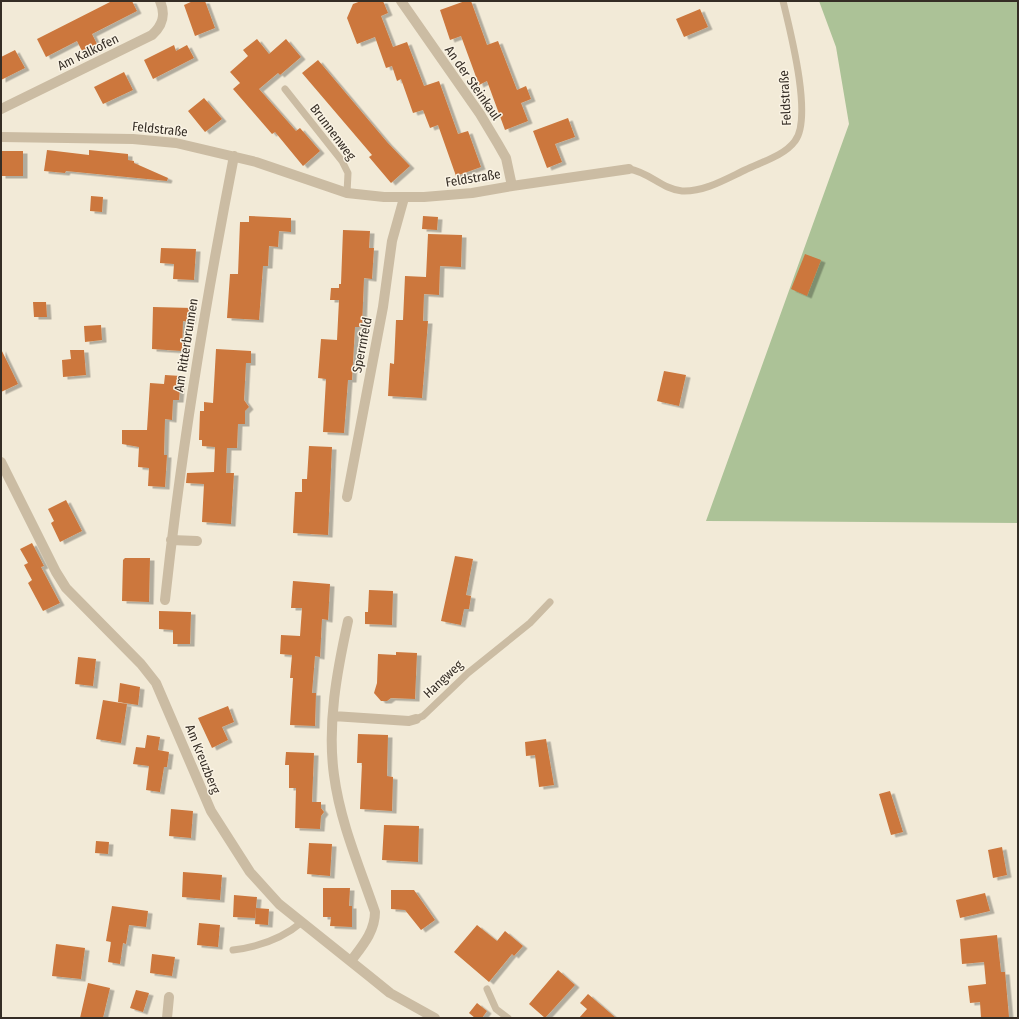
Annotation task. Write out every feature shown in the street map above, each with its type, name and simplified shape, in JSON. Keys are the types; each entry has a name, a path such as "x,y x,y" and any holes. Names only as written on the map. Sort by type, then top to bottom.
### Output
{"street":[{"name":"Am Kalkofen","path":"1,109 152,35 163,23 163,14 160,1"},
{"name":"An der Steinkaul","path":"401,1 480,114 506,158 512,186"},
{"name":"Feldstraße","path":"1,137 157,140 196,146 234,156 347,193 404,198 472,194 512,186 629,169"},
{"name":"Am Ritterbrunnen","path":"165,600 171,540 211,271 234,156"},
{"name":"Sperrnfeld","path":"347,497 383,307 392,242 404,198"},
{"name":"Am Kreuzberg","path":"1,462 53,566 66,588 141,664 156,683 171,714 196,780 211,811 250,872 279,904 351,960 390,993 435,1018"},
{"path":"171,540 197,541"},
{"path":"348,621 338,671 333,716 332,751 335,782 340,808 375,912 375,924 364,944 351,960"},
{"name":"Hangweg","path":"333,716 409,721 416,719"},
{"path":"167,1018 169,997"}],"lane":[{"name":"Feldstraße","path":"629,169 639,171 672,189 684,191 697,189 722,181 786,150 796,141 800,132 802,119 801,97 794,52 783,1"},
{"name":"Brunnenweg","path":"284,89 342,161 348,173 347,193"},
{"name":"Hangweg","path":"416,719 423,716 468,673 530,623 550,602"},
{"path":"233,950 257,946 277,938 291,931 302,922"},
{"path":"487,989 496,1009 508,1018"}],"green space":[{"path":"819,1 1018,1 1018,523 706,521 849,124 836,47"}],"building":[{"path":"112,1 132,1 137,11 92,34 99,48 84,55 77,41 46,57 37,39"},
{"path":"193,1 205,1 215,28 195,36 184,5"},
{"path":"361,1 383,1 388,13 381,16 393,47 407,42 424,86 439,81 458,134 468,131 481,167 456,176 438,125 430,128 423,110 413,113 401,79 397,81 392,66 386,68 375,37 357,44 347,18 353,4"},
{"path":"465,1 471,1 487,45 498,41 517,90 526,86 531,99 521,103 528,121 505,130 487,81 479,85 461,36 450,40 440,10"},
{"path":"700,9 708,27 684,37 676,19"},
{"path":"257,39 269,54 286,39 301,57 280,75 278,73 259,89 296,131 300,128 320,151 303,166 275,132 272,134 233,89 240,83 230,72 248,56 243,50"},
{"path":"174,45 176,51 187,45 194,58 153,79 144,60"},
{"path":"15,50 25,68 1,80 1,57"},
{"path":"318,60 387,142 410,166 391,183 369,157 372,155 302,73"},
{"path":"124,72 133,90 103,104 94,87"},
{"path":"204,98 222,119 205,132 188,111"},
{"path":"568,118 575,137 555,144 562,162 547,168 533,131"},
{"path":"47,150 89,155 89,150 128,154 128,160 134,161 134,163 168,178 167,181 66,171 65,173 44,171"},
{"path":"1,151 23,151 23,176 1,176"},
{"path":"91,196 103,197 102,212 90,211"},
{"path":"249,216 291,218 291,232 279,231 278,247 269,246 268,266 263,266 259,320 227,318 230,274 238,274 240,222 249,222"},
{"path":"423,216 438,217 437,230 422,229"},
{"path":"343,230 370,231 369,248 374,248 372,279 364,278 362,327 355,327 352,380 348,380 344,433 323,432 326,379 318,378 321,339 337,340 339,300 330,300 331,288 339,288 339,284 341,284"},
{"path":"428,234 462,235 461,267 440,266 439,295 424,294 423,321 428,321 422,398 388,396 390,363 394,364 396,320 403,320 405,276 426,277"},
{"path":"161,248 196,249 194,280 173,279 174,264 160,263"},
{"path":"805,254 821,260 807,296 791,289"},
{"path":"33,302 46,302 47,317 34,317"},
{"path":"153,307 192,308 191,322 183,321 182,351 152,349"},
{"path":"101,325 102,340 85,342 84,326"},
{"path":"1,349 18,384 1,392"},
{"path":"216,349 251,351 251,363 246,363 244,400 249,407 245,411 245,424 238,424 237,448 227,448 226,473 234,473 231,524 202,522 204,484 186,483 187,473 214,472 215,447 202,446 202,440 199,440 200,411 204,411 204,402 213,403"},
{"path":"70,350 84,350 86,375 63,377 62,360 71,359"},
{"path":"664,371 686,375 679,406 657,401"},
{"path":"165,375 181,376 179,400 173,400 172,420 165,419 164,455 167,455 165,487 148,486 149,468 138,467 139,447 122,444 122,430 147,430 150,383 164,384"},
{"path":"309,446 332,447 328,535 293,533 295,492 302,492 302,479 307,479"},
{"path":"66,500 82,531 60,542 51,523 54,521 48,509"},
{"path":"32,543 44,566 41,567 60,603 43,611 28,583 32,580 24,565 28,563 20,549"},
{"path":"455,556 473,559 466,595 471,596 469,609 464,609 461,625 441,621"},
{"path":"125,558 150,558 149,602 122,601 123,560"},
{"path":"293,581 330,584 328,620 322,619 320,657 315,656 312,693 316,693 315,726 290,725 293,678 290,678 292,655 280,654 281,635 300,636 302,608 291,608"},
{"path":"369,590 393,591 392,625 365,624 365,612 368,612"},
{"path":"159,611 191,612 190,644 173,644 173,630 159,629"},
{"path":"396,652 417,653 415,699 391,698 387,701 381,701 374,693 377,683 378,654 396,655"},
{"path":"78,657 96,659 93,686 75,684"},
{"path":"120,683 140,687 138,705 118,702"},
{"path":"103,700 127,704 121,743 96,739"},
{"path":"228,706 234,722 222,727 228,740 212,748 198,718"},
{"path":"358,734 388,735 387,776 393,777 392,811 360,809 362,763 357,763"},
{"path":"147,735 160,737 158,750 169,752 167,767 164,767 160,792 146,790 149,766 133,764 136,747 145,748"},
{"path":"546,739 554,785 539,787 535,755 526,756 525,742"},
{"path":"286,752 314,753 312,802 321,802 321,808 324,812 321,816 320,829 295,828 296,788 289,788 289,765 285,765"},
{"path":"890,791 903,832 891,835 879,794"},
{"path":"171,809 193,811 191,838 169,836"},
{"path":"384,825 419,826 418,862 382,860"},
{"path":"96,841 109,842 108,854 95,853"},
{"path":"309,843 332,844 330,876 307,874"},
{"path":"1002,847 1007,875 993,878 988,850"},
{"path":"183,872 222,875 220,900 182,897"},
{"path":"323,888 350,888 349,906 352,906 352,927 330,926 331,917 323,917"},
{"path":"391,890 414,890 435,920 421,930 405,910 391,909"},
{"path":"985,893 990,911 960,918 956,900"},
{"path":"234,895 257,897 255,918 233,917"},
{"path":"112,906 148,911 146,927 129,925 126,944 123,943 120,964 108,962 111,942 106,941"},
{"path":"256,908 269,909 268,925 255,924"},
{"path":"199,923 220,925 218,947 197,945"},
{"path":"477,925 497,941 505,931 523,946 514,956 512,954 489,982 454,952"},
{"path":"997,935 1001,972 1005,972 1009,1017 981,1018 980,1002 970,1003 968,986 986,984 984,962 962,964 960,939"},
{"path":"56,944 85,948 81,979 52,976"},
{"path":"152,954 175,957 172,976 150,973"},
{"path":"558,970 575,985 545,1018 529,1004"},
{"path":"88,983 110,988 103,1018 80,1018"},
{"path":"136,990 149,993 143,1012 130,1008"},
{"path":"588,994 616,1018 579,1018 587,1009 580,1003"},
{"path":"477,1003 487,1011 482,1018 475,1018 469,1013"}]}
